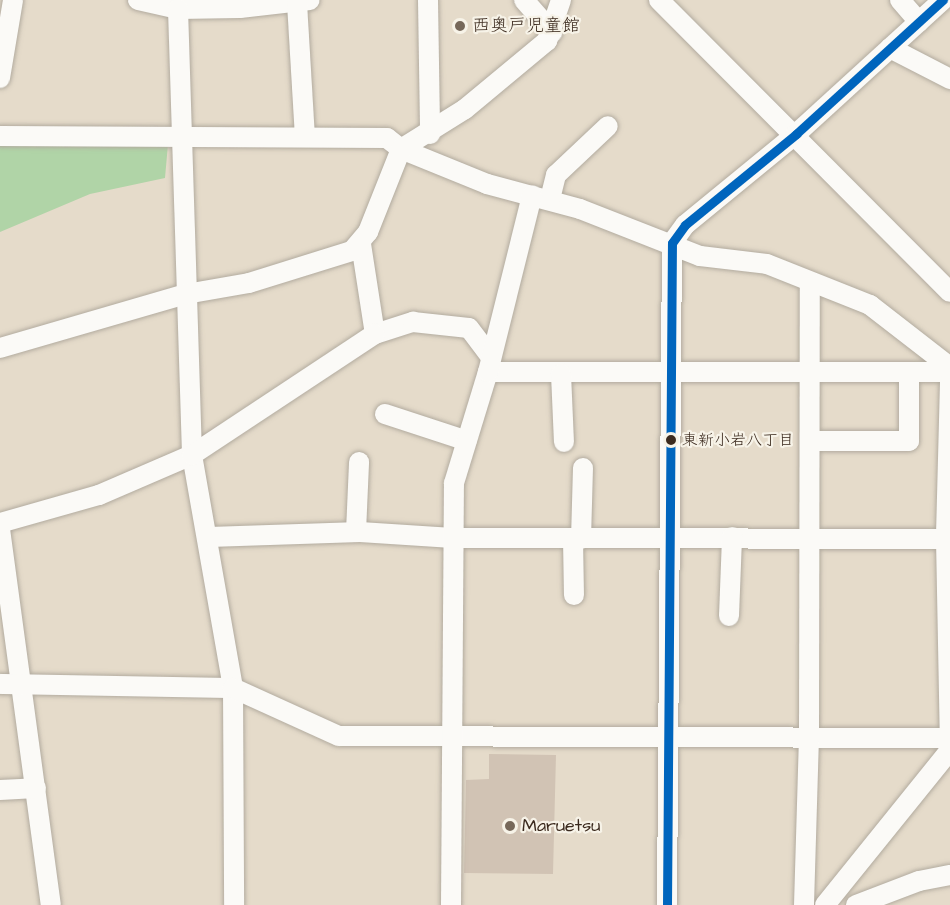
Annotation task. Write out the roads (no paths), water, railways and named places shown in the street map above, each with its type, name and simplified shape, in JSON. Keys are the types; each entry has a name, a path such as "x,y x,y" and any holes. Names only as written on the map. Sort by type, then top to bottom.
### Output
{"street":[{"path":"0,78 13,0"},
{"path":"138,0 178,9 303,1 305,136"},
{"path":"428,0 430,134"},
{"path":"524,0 552,32"},
{"path":"375,334 361,244 401,149 430,134 547,41 552,32 561,0"},
{"path":"900,0 919,22"},
{"path":"667,905 669,373 672,243 685,225 796,134 943,0"},
{"path":"665,3 950,292"},
{"path":"178,9 192,455 209,537 233,688 234,905"},
{"path":"890,48 950,80"},
{"path":"451,905 454,483 541,197 556,175 608,126"},
{"path":"0,135 387,138 401,149 487,184 541,197 672,243 700,256 767,264 870,305 950,367"},
{"path":"0,348 186,294 249,283 340,255 361,244"},
{"path":"804,905 809,740 810,282"},
{"path":"0,523 99,495 192,455 375,334 413,322 469,328 490,365"},
{"path":"490,365 561,374 950,372"},
{"path":"810,441 909,441 909,373"},
{"path":"561,374 564,442"},
{"path":"825,905 949,743 950,382"},
{"path":"385,414 467,441"},
{"path":"356,532 359,462"},
{"path":"574,595 583,468"},
{"path":"0,529 51,905"},
{"path":"209,537 356,532 453,538 948,539"},
{"path":"729,616 732,537"},
{"path":"0,684 233,688 339,736 949,743"},
{"path":"0,790 36,788"},
{"path":"856,905 919,881 950,875"}],"place":[{"name":"西奥戸児童館","path":"460,26"},
{"name":"東新小岩八丁目","path":"671,440"},
{"name":"Maruetsu","path":"510,826"}]}
